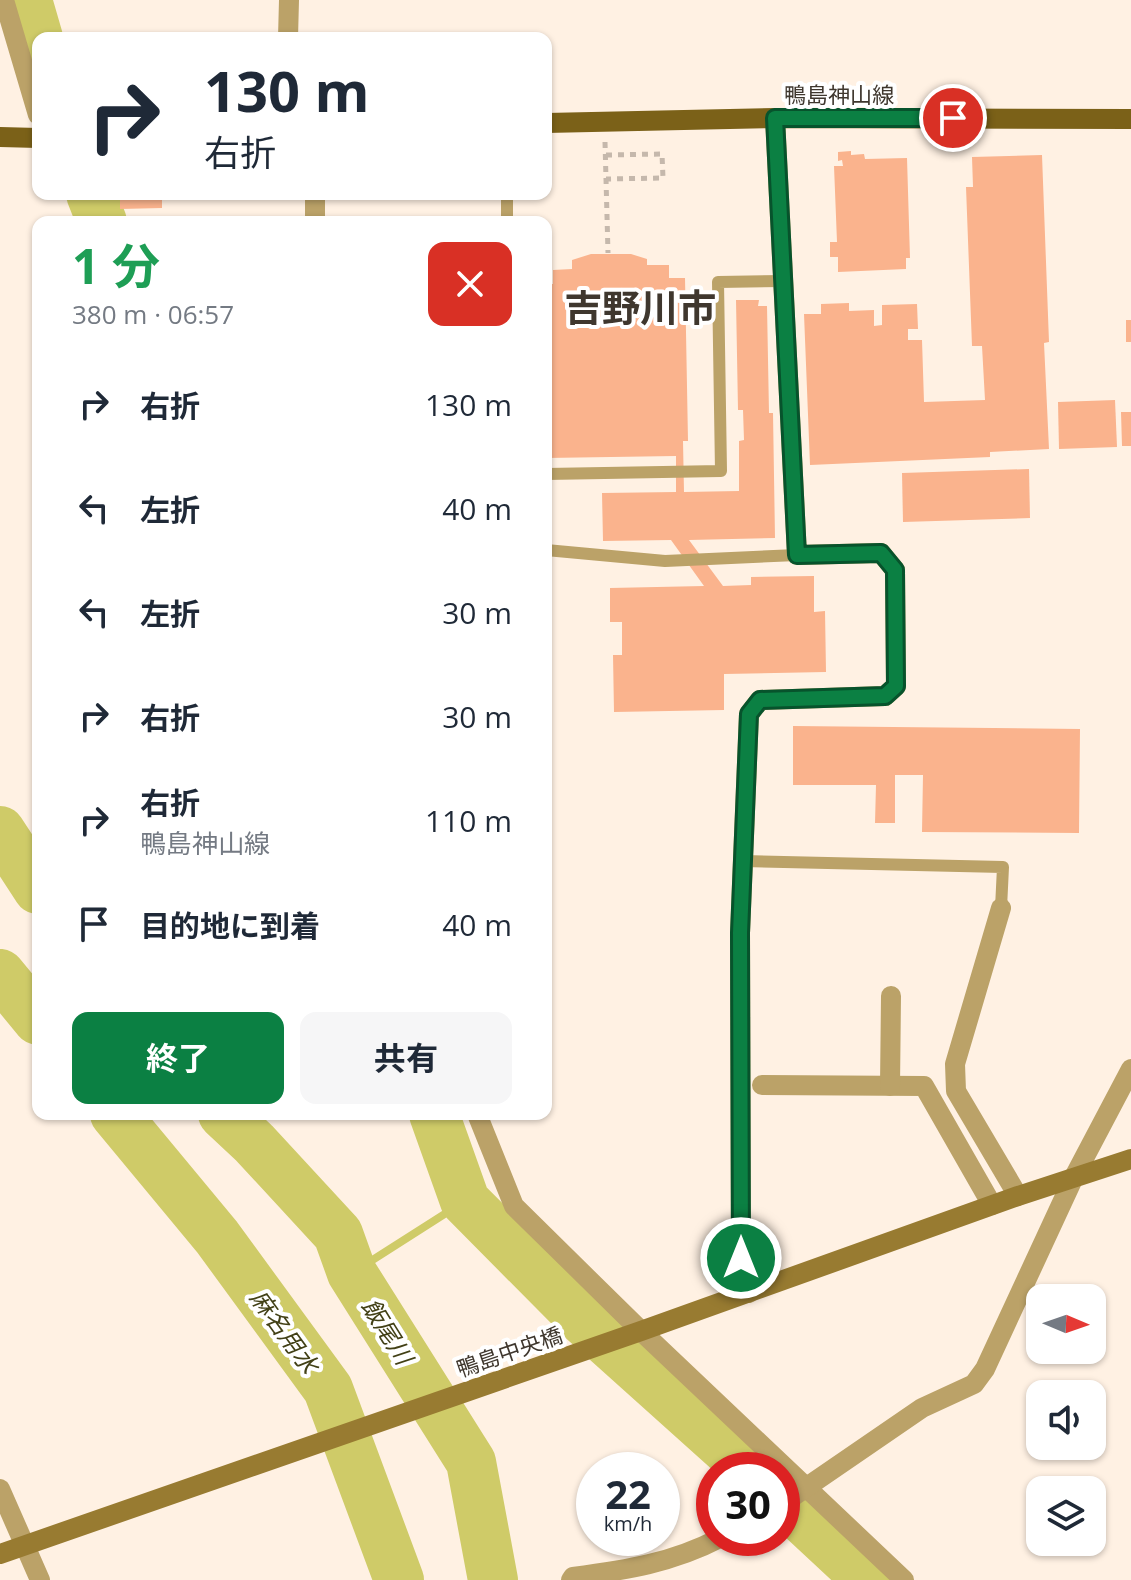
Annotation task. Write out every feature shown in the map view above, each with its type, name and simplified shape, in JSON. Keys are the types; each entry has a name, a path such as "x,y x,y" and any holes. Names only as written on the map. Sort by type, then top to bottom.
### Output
{"main road":[{"name":"鴨島神山線","path":"552,123 775,118 1131,119"},
{"path":"0,137 32,138"}],"street":[{"path":"4,0 32,95"},
{"path":"288,32 289,0"},
{"path":"749,1293 741,1258 740,933 749,714 760,700 885,696 896,686 895,570 881,553 797,555 775,118"},
{"path":"1001,908 955,1064 956,1091 1018,1196"},
{"path":"890,1086 891,996"},
{"path":"800,1492 922,1408 974,1384 985,1369 1073,1179 1131,1069"},
{"path":"762,1085 924,1086 992,1205"},
{"path":"479,1120 514,1206 641,1331 755,1452"},
{"name":"鴨島中央橋","path":"0,1554 992,1205 1131,1159"},
{"path":"0,1489 40,1580"},
{"path":"800,1499 904,1580"},
{"path":"571,1580 573,1577 647,1567 696,1550"}],"lane":[{"path":"552,474 721,471 718,282 783,281"},
{"path":"552,551 665,561 797,555"},
{"path":"743,861 1003,867 1001,908"}],"path":[{"path":"605,138 608,253"},
{"path":"606,155 662,154 663,170 663,178 606,179"}],"building":[{"path":"851,151 851,155 864,154 865,159 907,158 910,258 906,258 906,269 838,272 838,257 830,257 830,242 837,242 834,166 843,166 842,160 838,161 838,152"},
{"path":"1042,155 1049,342 1044,343 1049,449 990,452 990,457 810,465 804,314 821,314 821,304 849,303 849,311 874,310 874,326 882,325 882,305 917,304 918,329 908,329 908,340 922,340 924,402 985,400 982,346 972,346 966,187 973,187 972,157"},
{"path":"120,200 162,200 162,208 120,209"},
{"path":"591,254 631,254 647,259 647,265 669,265 669,278 685,278 688,441 683,441 684,492 739,491 739,441 744,440 743,410 738,410 736,300 759,300 758,306 767,306 775,538 689,540 723,586 751,585 751,577 814,576 814,612 825,611 826,672 724,674 724,710 614,712 613,655 622,655 622,622 610,622 610,588 704,586 671,540 603,541 602,493 676,492 676,456 552,458 553,270 572,269 572,260"},
{"path":"1126,320 1131,320 1131,342 1126,342"},
{"path":"1115,400 1117,447 1059,449 1058,402"},
{"path":"1121,412 1131,412 1131,446 1122,446"},
{"path":"1029,469 1030,518 903,522 902,473"},
{"path":"793,726 1080,729 1079,833 922,832 923,775 895,775 895,823 875,823 876,785 793,785"}],"waterway":[{"name":"麻名用水","path":"27,0 36,32"},
{"name":"麻名用水","path":"93,200 100,216"},
{"name":"飯尾川","path":"0,831 32,880"},
{"name":"麻名用水","path":"0,974 32,1013"},
{"name":"麻名用水","path":"120,1120 217,1237 328,1389 399,1580"},
{"name":"飯尾川","path":"229,1120 338,1234 352,1273 471,1462 493,1580"},
{"name":"麻名用水","path":"436,1120 465,1201 584,1321 730,1452"},
{"path":"352,1273 465,1201"},
{"name":"麻名用水","path":"800,1517 868,1580"}],"district":[{"name":"吉野川市","path":"640,307"}],"route":[{"path":"741,1258 740,933 749,714 760,700 885,696 896,686 895,570 881,553 797,555 775,118 953,118"}]}
